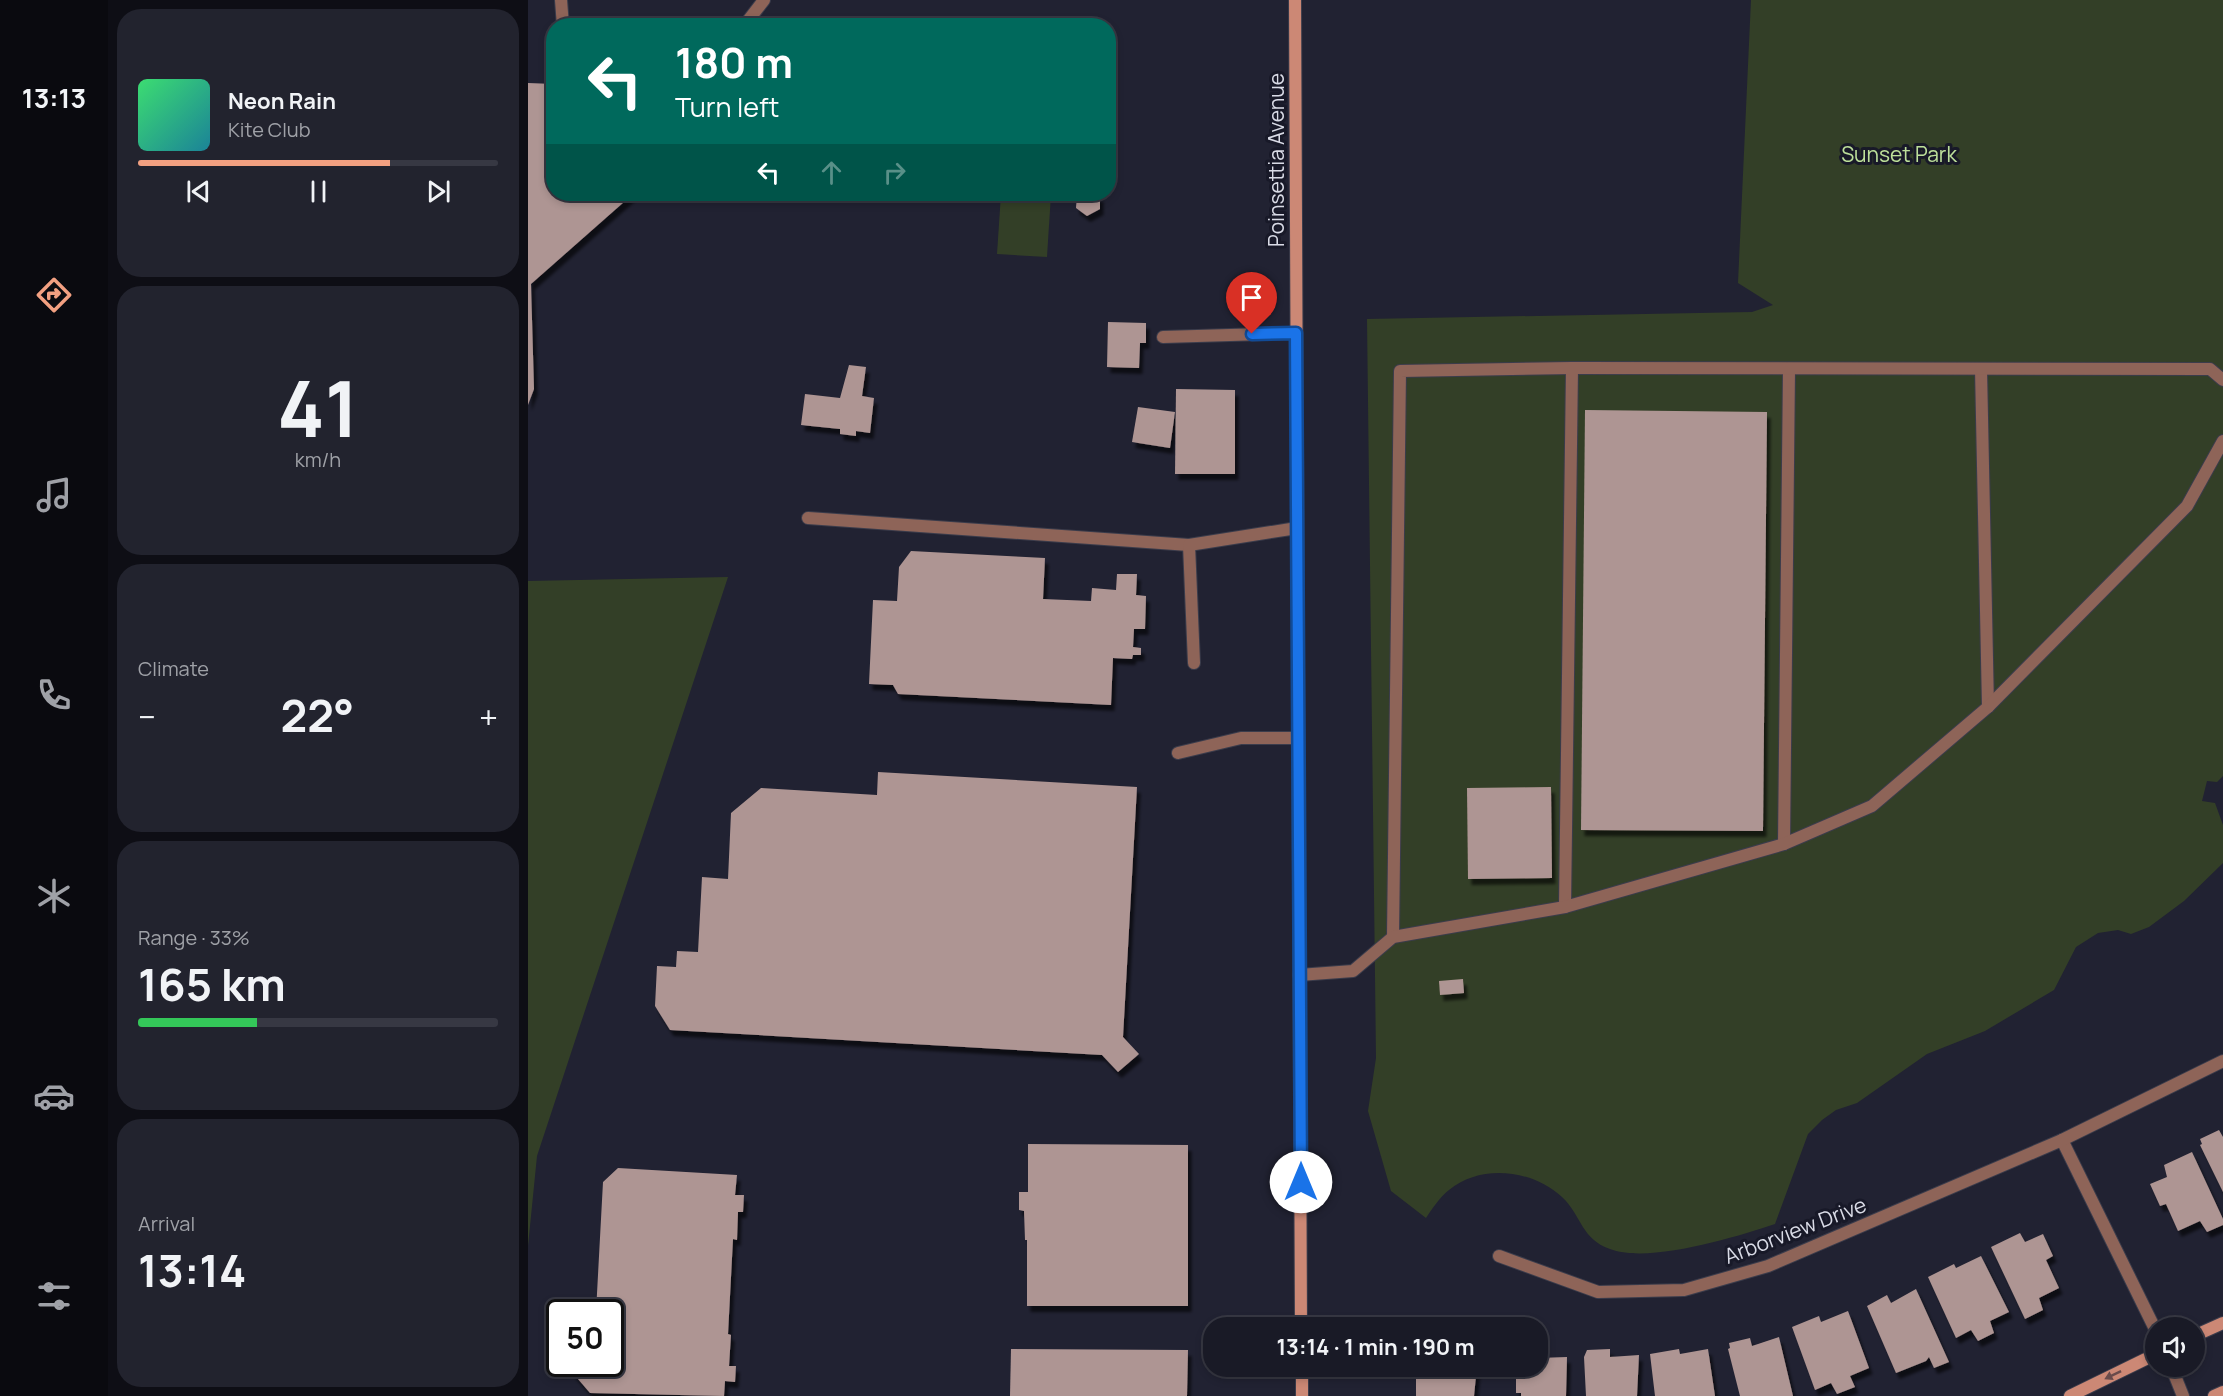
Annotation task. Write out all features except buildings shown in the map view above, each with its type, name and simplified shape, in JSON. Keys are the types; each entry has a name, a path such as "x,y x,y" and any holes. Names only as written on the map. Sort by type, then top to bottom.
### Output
{"main road":[{"name":"Poinsettia Avenue","path":"1295,0 1301,1317"},
{"path":"2205,1331 2223,1323"},
{"path":"2070,1396 2145,1359"},
{"path":"1302,1377 1302,1396"},
{"path":"2214,1396 2223,1392"}],"street":[{"path":"561,0 562,18"},
{"path":"750,18 764,0"},
{"path":"1163,337 1296,333"},
{"path":"1565,908 1572,368"},
{"path":"1784,844 1789,369"},
{"path":"1981,369 1988,707"},
{"path":"1393,937 1400,370 2210,369 2223,380"},
{"path":"1299,975 1353,971 1393,937 1565,908 1784,844 1872,806 1988,707 2187,506 2223,441"},
{"path":"808,518 1188,546 1297,528"},
{"path":"1188,546 1194,663"},
{"path":"1178,753 1241,738 1298,738"},
{"name":"Arborview Drive","path":"1499,1256 1598,1292 1684,1290 1768,1266 2062,1140 2223,1061"},
{"path":"2062,1140 2149,1317"},
{"path":"2175,1377 2183,1396"}],"green space":[{"name":"Sunset Park","path":"1751,0 2223,0 2223,776 2217,782 2207,781 2202,801 2215,803 2223,825 2223,863 2184,901 2149,927 2131,934 2118,930 2098,933 2076,947 2054,990 1985,1031 1927,1054 1857,1103 1836,1110 1822,1120 1808,1134 1775,1224 1692,1247 1669,1251 1626,1253 1600,1245 1587,1233 1569,1204 1550,1188 1537,1181 1507,1173 1491,1173 1462,1181 1442,1196 1426,1218 1391,1191 1368,1111 1376,1058 1367,319 1752,312 1773,305 1738,283"},
{"path":"1001,201 1051,201 1047,257 997,254"},
{"path":"728,577 537,1156 528,1246 528,581"}],"route":[{"path":"1252,334 1296,333 1301,1182"}]}
